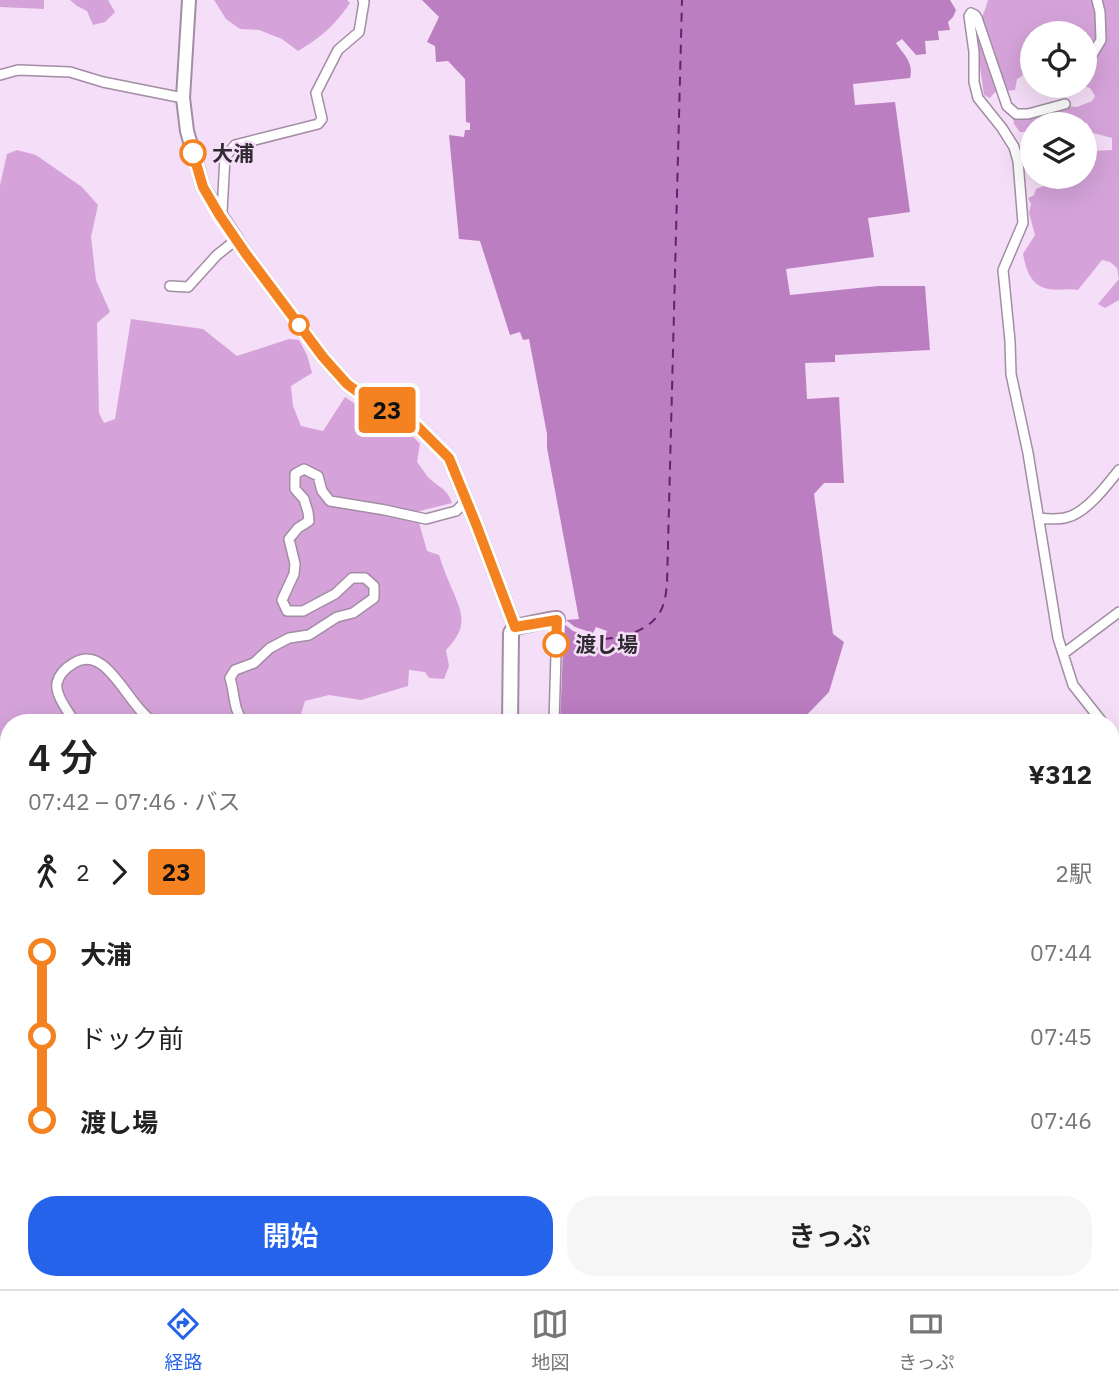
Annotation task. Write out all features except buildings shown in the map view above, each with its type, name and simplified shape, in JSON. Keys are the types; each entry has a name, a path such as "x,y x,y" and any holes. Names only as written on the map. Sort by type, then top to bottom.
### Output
{"highway":[{"path":"510,714 511,633 515,627 557,620"}],"main road":[{"path":"189,0 183,98 187,131 203,187 236,240 323,357 347,384 377,406 413,422 449,458 515,627"}],"street":[{"path":"220,216 225,157 235,145 318,124 322,119 316,93 338,50 359,32 363,17 363,0"},
{"path":"1097,0 1101,40 1097,47"},
{"path":"1065,104 1028,114 1016,114 1007,106 977,18 971,13 969,16 974,52 974,82 978,98 1002,128 1014,147 1018,161 1023,223 1003,270 1011,374 1023,423 1058,638 1073,685 1097,714"},
{"path":"0,75 18,70 70,72 103,82 183,98"},
{"path":"170,286 188,287 236,240"},
{"path":"237,714 230,678 235,670 254,663 270,648 289,638 309,635 337,617 353,613 374,597 374,586 366,578 352,578 335,594 303,611 287,611 282,600 294,574 295,564 289,539 298,528 309,521 304,499 295,489 295,474 304,469 318,476 330,501 426,519 457,511 467,500"},
{"path":"1039,518 1070,517 1101,493 1119,471"},
{"path":"1063,654 1119,612"},
{"path":"554,714 557,620"},
{"path":"70,714 58,692 57,682 62,672 72,664 82,659 92,659 102,663 144,714"}],"shaded area":[{"path":"0,0 44,0 44,9 0,7"},
{"path":"70,0 108,0 115,12 105,22 93,25 87,11"},
{"path":"214,0 347,0 350,3 327,30 298,51 282,39 259,30 240,29 226,19"},
{"path":"422,0 950,0 956,10 948,22 950,30 938,31 939,40 925,41 926,54 916,55 902,39 896,43 909,63 910,78 853,84 855,105 895,102 910,212 868,218 874,257 786,269 790,295 878,286 925,286 930,350 835,355 835,362 805,363 807,399 839,397 844,483 824,483 814,494 833,634 844,642 829,692 808,714 560,714 564,624 566,620 579,619 547,448 547,434 529,339 523,340 520,332 510,335 480,241 459,239 449,135 464,137 465,130 470,130 470,123 466,122 465,79 448,61 436,62 435,46 427,42 439,17"},
{"path":"988,0 1119,0 1119,279 1117,268 1102,260 1078,290 1051,290 1033,280 1027,271 1023,254 1035,235 1028,198 1034,195 1036,189 1097,189 1097,151 1112,150 1112,138 1097,134 1097,112 1031,112 1066,106 1077,107 1097,98 1097,21 1020,21 1020,77 1017,79 1015,90 995,92 990,98 984,95 975,32"},
{"path":"1020,114 1020,132 1014,124 1013,115"},
{"path":"17,150 36,155 82,187 98,205 91,237 96,280 110,312 97,323 99,413 104,423 115,419 131,319 203,329 237,356 289,339 299,340 312,373 291,386 293,406 301,426 323,431 345,397 373,416 407,430 420,444 417,462 428,477 445,491 452,503 416,512 427,551 439,555 460,609 461,625 454,641 446,650 449,666 444,679 429,678 425,672 409,670 408,686 361,700 329,695 305,701 301,714 0,714 0,185 7,154"},
{"path":"1119,279 1119,300 1105,308 1098,304"}],"pier":[{"path":"566,620 575,627 593,633 596,627 607,631 601,648 590,644 592,637 573,631 564,624"}],"ferry route":[{"path":"604,639 628,635 650,624 662,609 667,584 682,0"}],"bus line":[{"name":"23","path":"193,153 203,187 220,216 323,357 347,384 377,406 413,422 449,458 515,627 557,620 556,644"}],"place":[{"name":"大浦","path":"193,153"},
{"name":"渡し場","path":"556,644"}]}
